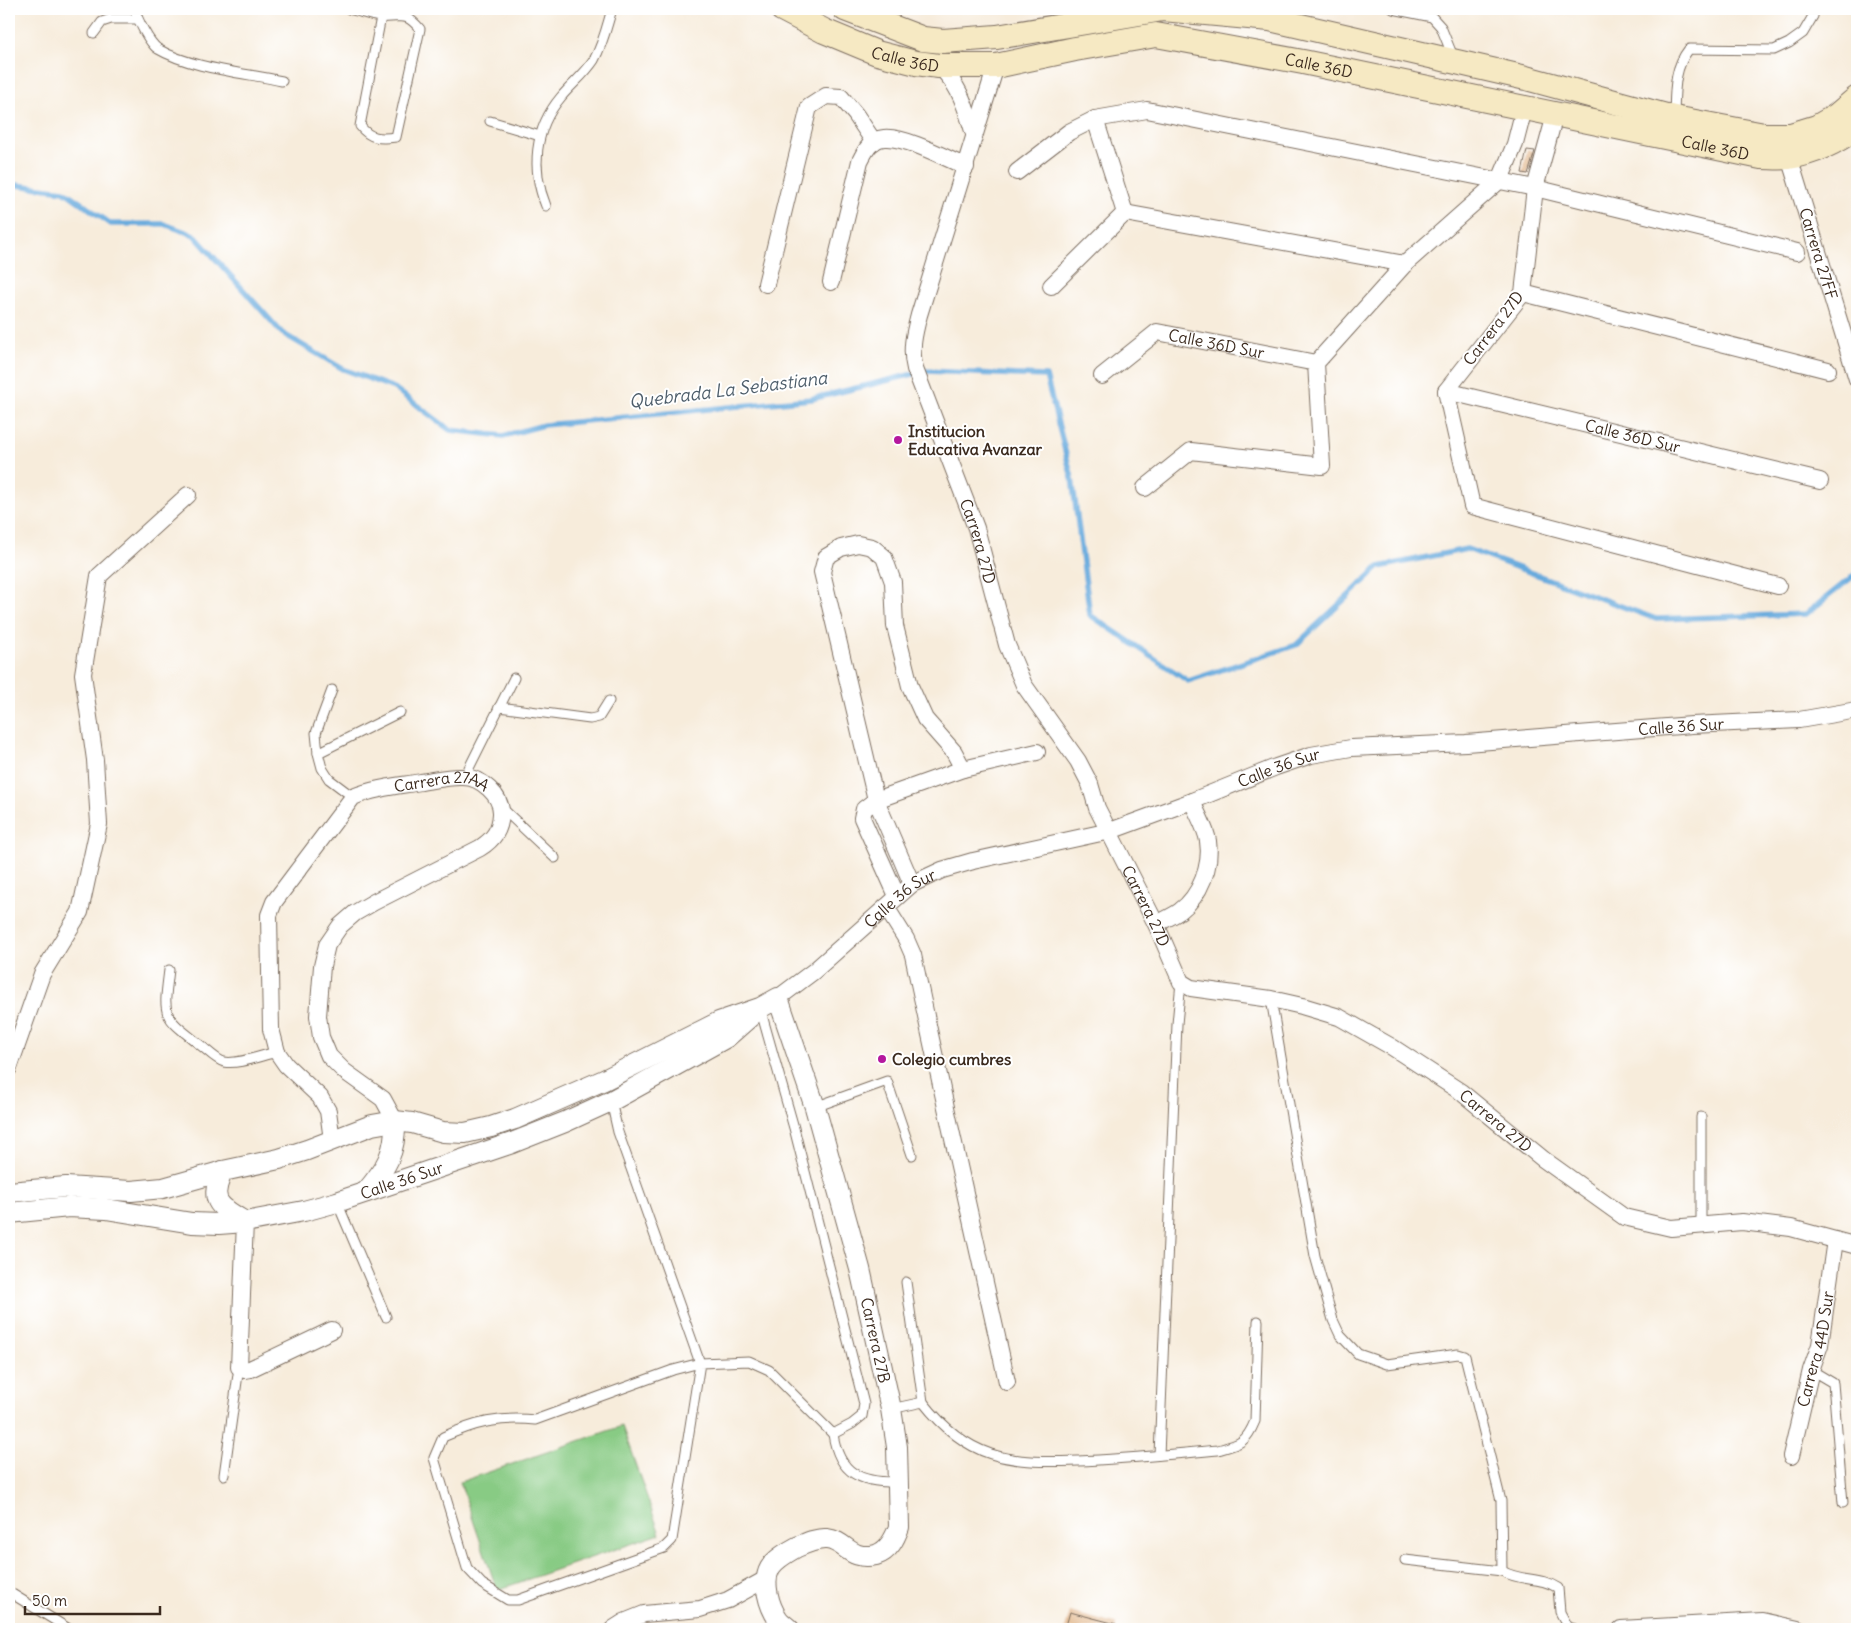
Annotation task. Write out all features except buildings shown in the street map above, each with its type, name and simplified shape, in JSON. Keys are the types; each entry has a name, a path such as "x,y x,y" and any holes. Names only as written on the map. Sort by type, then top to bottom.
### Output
{"main road":[{"name":"Calle 36D","path":"782,9 824,31 877,53 916,63 939,66 996,66 1156,35 1303,62 1761,157 1789,157 1820,148 1846,135 1857,127"},
{"name":"Calle 36D","path":"845,9 923,39 943,41 997,37 1163,9 1274,16 1567,88 1674,118 1764,135 1791,135 1817,127 1836,116 1857,98"}],"street":[{"path":"939,66 952,78 961,95 974,134"},
{"name":"Carrera 27D","path":"996,66 919,315 912,340 912,356 915,369 976,528 1007,646 1024,685 1078,761 1090,784 1097,808 1156,924 1181,982 1191,988 1271,999 1339,1017 1392,1047 1461,1092 1543,1159 1624,1217 1671,1228 1742,1222 1752,1223 1791,1228 1857,1246"},
{"path":"766,284 809,107 826,96 841,97 856,114 874,142"},
{"path":"1145,488 1191,451 1322,466 1316,363 1405,264 1500,180 1519,108"},
{"path":"1017,172 1069,132 1095,119 1147,110 1500,180 1797,252"},
{"name":"Carrera 27D","path":"1446,391 1523,293 1535,188 1555,115"},
{"path":"1095,119 1125,213"},
{"path":"831,282 860,162 868,146 885,138 902,140 966,167"},
{"name":"Carrera 27FF","path":"1789,157 1857,379"},
{"path":"1125,213 1405,264"},
{"path":"1051,286 1125,213"},
{"path":"1523,293 1828,370"},
{"name":"Calle 36D Sur","path":"1102,376 1157,332 1316,363"},
{"path":"1446,391 1472,506 1778,586"},
{"name":"Calle 36D Sur","path":"1446,391 1820,481"},
{"path":"9,1068 42,974 80,912 98,824 96,760 83,674 99,576 188,495"},
{"path":"912,884 876,800 822,572 826,557 841,548 858,544 872,547 884,557 893,582 895,626 910,686 925,719 954,752 963,769"},
{"name":"Calle 36 Sur","path":"9,1192 66,1188 131,1190 163,1188 223,1170 279,1159 372,1125 395,1121 412,1123 443,1132 465,1133 491,1128 604,1080 719,1022 760,1008 778,998 814,971 912,884 942,870 973,861 1110,831 1192,801 1276,766 1310,755 1352,748 1466,744 1692,725 1799,720 1857,710"},
{"path":"1007,1382 966,1190 942,1093 914,955 906,939 862,818 864,809 876,800 963,769 1037,752"},
{"name":"Carrera 27AA","path":"354,797 365,792 384,788 465,776 487,786 496,796 501,808 500,826 495,836 489,842 355,913 340,926 327,945 322,966 318,1016 321,1037 329,1056 344,1070 383,1099 395,1121"},
{"path":"332,1140 328,1111 320,1096 286,1065 276,1052 271,1029 269,916 274,902 354,797"},
{"path":"1156,924 1180,911 1194,896 1204,879 1209,855 1208,840 1192,801"},
{"name":"Carrera 27B","path":"766,1579 770,1567 781,1557 812,1541 827,1539 839,1544 852,1554 864,1556 878,1554 895,1539 899,1526 897,1447 891,1409 860,1268 815,1107 778,998"},
{"name":"Calle 36 Sur","path":"9,1213 69,1207 106,1209 192,1223 219,1224 245,1222 304,1211 337,1202 512,1143 611,1101 727,1037 760,1008"},
{"path":"366,1192 383,1170 392,1153 395,1121"},
{"path":"223,1170 216,1185 215,1195 229,1212 245,1222 239,1366 244,1370 250,1369 332,1330"},
{"name":"Carrera 44D Sur","path":"1791,1456 1820,1345 1836,1240"},
{"path":"613,1629 624,1622 644,1614 700,1609 728,1600 766,1579 768,1596 778,1618 789,1629"},
{"path":"1621,1629 1762,1621 1798,1629"}],"lane":[{"path":"135,9 137,19 156,48 194,64 282,82"},
{"path":"349,9 381,17 398,16 411,19 420,29 396,137 379,139 367,135 360,126 381,17"},
{"path":"546,206 539,186 536,169 540,136 554,106 594,60 600,48 612,9"},
{"path":"1393,9 1432,17 1441,27 1454,60"},
{"path":"1674,118 1675,88 1679,66 1689,49 1774,50 1789,43 1803,33 1813,16 1814,9"},
{"path":"94,33 102,22 137,19"},
{"path":"490,121 540,136"},
{"path":"465,776 514,678"},
{"path":"332,690 316,733 318,754 322,768 329,779 354,797"},
{"path":"499,707 590,720 599,717 609,701"},
{"path":"318,754 400,712"},
{"path":"501,808 556,858"},
{"path":"169,970 165,1004 168,1017 176,1026 222,1062 235,1062 276,1052"},
{"path":"1159,1455 1177,1024 1181,982"},
{"path":"1271,999 1306,1210 1315,1256 1333,1320 1340,1335 1358,1354 1387,1364 1458,1354 1466,1356 1501,1501 1502,1571"},
{"path":"760,1008 796,1138 864,1404 862,1416 852,1424 833,1434"},
{"path":"815,1107 887,1081 912,1155"},
{"path":"611,1101 618,1132 700,1363 672,1540 664,1548 518,1600 508,1600 482,1584 467,1568 434,1458 443,1437 470,1425 494,1420 515,1418 534,1420 651,1377 700,1363 749,1361 769,1370 833,1434 835,1447 849,1470 864,1479 878,1482 898,1482"},
{"path":"1701,1117 1701,1226"},
{"path":"337,1202 386,1318"},
{"path":"906,1282 923,1402 939,1422 966,1442 991,1454 1020,1460 1056,1462 1159,1455 1218,1450 1237,1445 1249,1436 1256,1421 1258,1321"},
{"path":"224,1475 239,1366"},
{"path":"1812,1370 1833,1383 1843,1503"},
{"path":"891,1409 923,1402"},
{"path":"1405,1560 1502,1571 1516,1577 1545,1580 1558,1588 1560,1612 1568,1628 1576,1629"},
{"path":"9,1592 69,1629"}],"green space":[{"path":"622,1426 660,1534 497,1590 460,1482"}],"waterway":[{"name":"Quebrada La Sebastiana","path":"9,184 64,191 111,224 164,224 194,235 282,333 343,369 394,388 450,430 503,436 544,425 811,399 926,371 1046,376 1072,478 1090,615 1188,681 1296,645 1379,567 1467,549 1656,619 1806,614 1857,573"}],"place":[{"name":"Institucion Educativa Avanzar","path":"898,440"},
{"name":"Colegio cumbres","path":"882,1059"}]}
